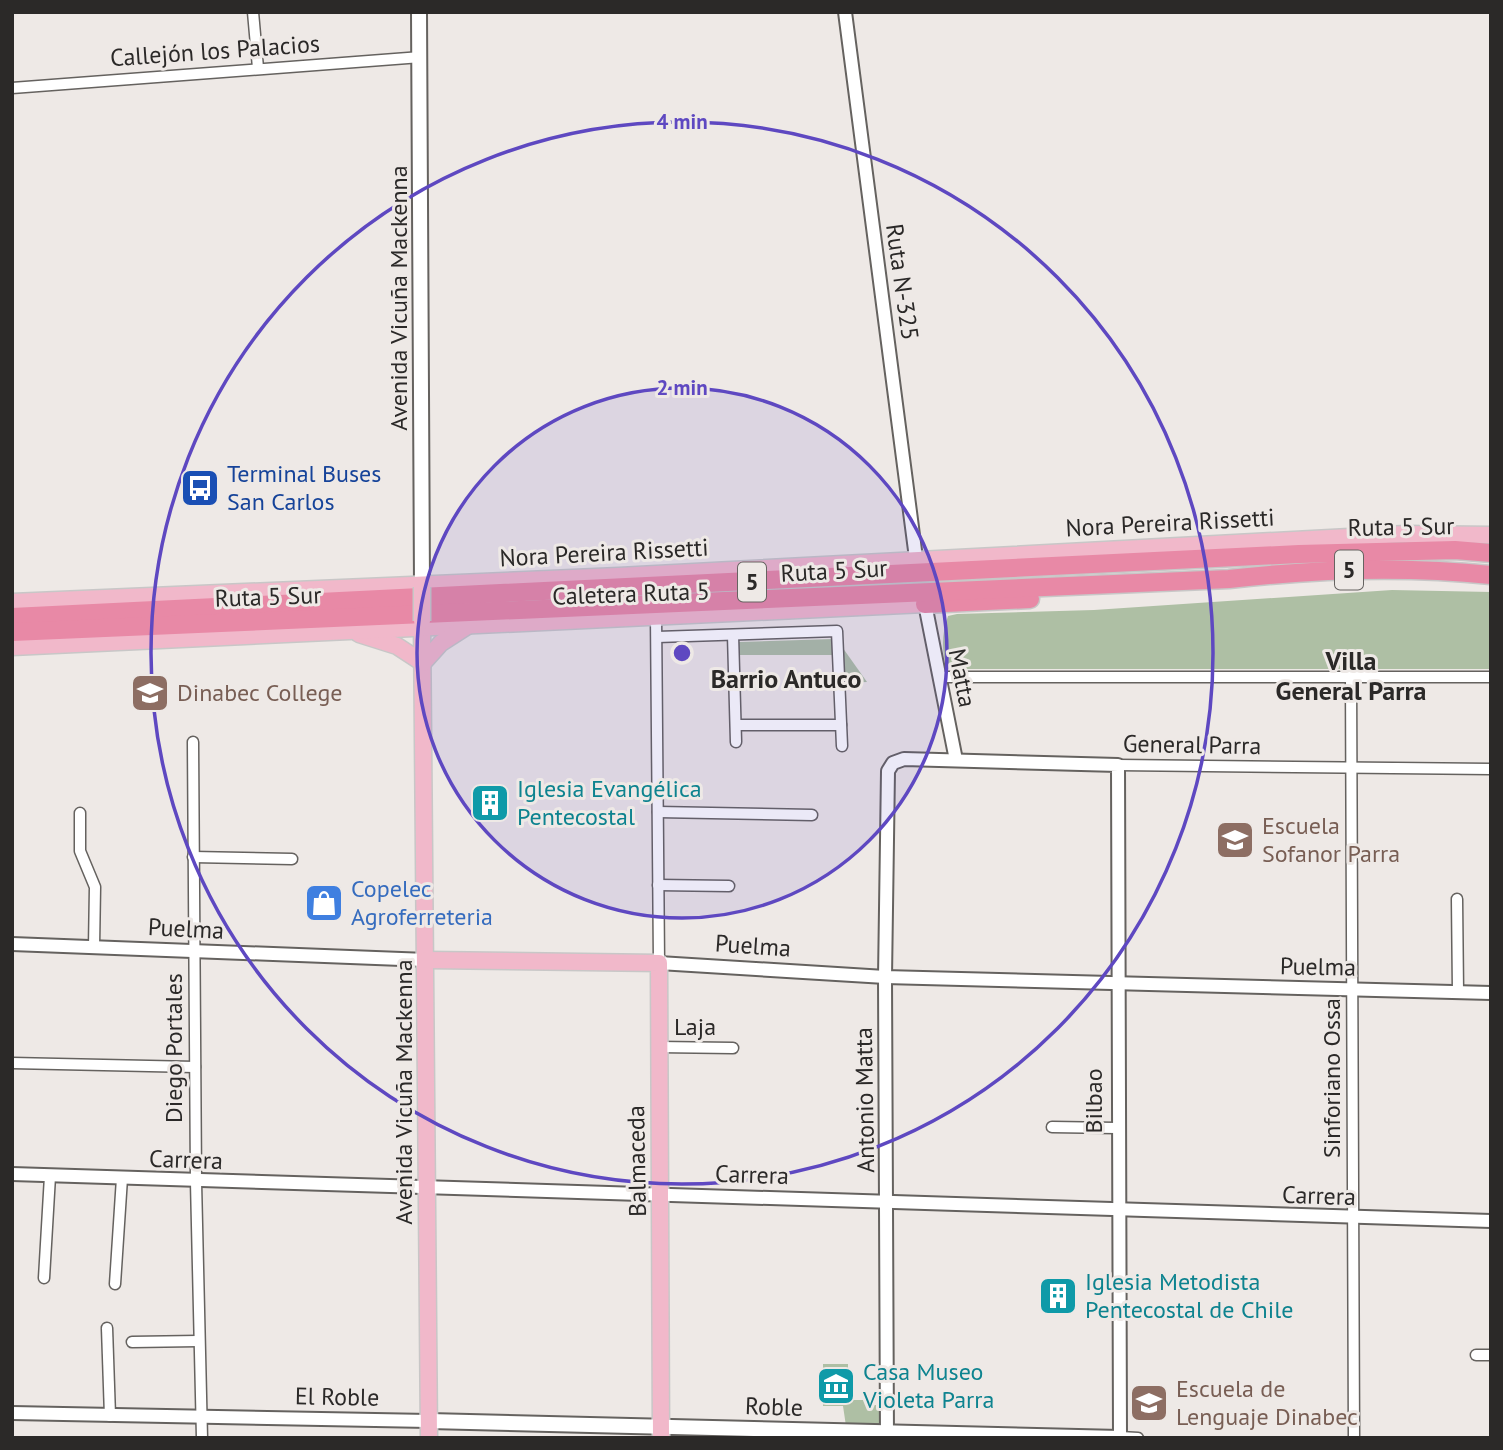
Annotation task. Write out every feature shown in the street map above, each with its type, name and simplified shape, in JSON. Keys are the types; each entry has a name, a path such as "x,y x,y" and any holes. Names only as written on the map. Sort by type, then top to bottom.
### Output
{"highway":[{"name":"Ruta 5 Sur","path":"12,617 1299,554 1443,550 1491,553"},
{"name":"Ruta 5 Sur","path":"12,632 1229,579 1363,570 1491,575"},
{"path":"925,604 1085,596 1229,579"}],"main road":[{"name":"Avenida Vicuña Mackenna","path":"419,12 429,1429"},
{"name":"Nora Pereira Rissetti","path":"12,603 764,569 916,558 1405,534 1491,535"},
{"name":"Caletera Ruta 5","path":"12,647 340,631 422,624 925,604"},
{"path":"340,631 397,646 423,663 441,643 472,623"},
{"name":"Puelma","path":"427,960 659,962"},
{"name":"Balmaceda","path":"659,962 660,1432"},
{"name":"El Roble","path":"429,1429 660,1432"},
{"name":"Roble","path":"660,1432 1119,1438"}],"street":[{"path":"253,12 258,68"},
{"name":"Ruta N-325","path":"845,12 916,558"},
{"name":"Callejón los Palacios","path":"12,88 421,57"},
{"name":"Matta","path":"925,604 956,760"},
{"name":"Balmaceda","path":"656,616 659,962"},
{"path":"657,636 837,631 842,746"},
{"path":"733,635 736,742"},
{"name":"Sinforiano Ossa","path":"1351,676 1354,1438"},
{"path":"940,677 1491,677"},
{"path":"736,725 841,725"},
{"name":"Diego Portales","path":"193,742 198,1341 202,1438"},
{"name":"General Parra","path":"893,763 904,759 1118,765 1491,769"},
{"name":"Antonio Matta","path":"887,1435 885,977 888,771 893,763"},
{"name":"Bilbao","path":"1118,765 1116,1128 1119,1438"},
{"path":"659,812 811,815"},
{"path":"80,813 79,852 94,887 93,947"},
{"path":"193,857 292,859"},
{"path":"658,885 729,886"},
{"path":"1457,899 1458,992"},
{"name":"Puelma","path":"12,944 427,960"},
{"name":"Puelma","path":"659,962 885,977 1491,993"},
{"name":"Laja","path":"658,1047 733,1048"},
{"path":"12,1063 195,1067"},
{"path":"1052,1127 1116,1128"},
{"name":"Carrera","path":"12,1174 196,1182 660,1193 1491,1221"},
{"path":"44,1278 51,1177"},
{"path":"115,1284 122,1178"},
{"path":"107,1328 110,1416"},
{"path":"132,1342 198,1341"},
{"path":"1476,1355 1491,1355"},
{"name":"El Roble","path":"12,1413 202,1418 429,1429"},
{"name":"Roble","path":"1119,1438 1138,1438"}],"green space":[{"path":"1392,590 1491,592 1491,669 954,669 945,663 944,657 946,622 948,616 957,614 1094,610"},
{"path":"833,639 832,655 739,655 739,642"},
{"path":"840,644 867,682 843,683"},
{"path":"823,1364 848,1364 848,1386 843,1387 843,1400 866,1400 866,1405 881,1405 881,1423 878,1427 846,1426 843,1406 823,1406"}],"place":[{"name":"Terminal Buses San Carlos","path":"200,488"},
{"name":"Dinabec College","path":"150,693"},
{"name":"Iglesia Evangélica Pentecostal","path":"490,803"},
{"name":"Escuela Sofanor Parra","path":"1235,840"},
{"name":"Copelec Agroferreteria","path":"324,903"},
{"name":"Iglesia Metodista Pentecostal de Chile","path":"1058,1296"},
{"name":"Casa Museo Violeta Parra","path":"836,1386"},
{"name":"Escuela de Lenguaje Dinabec","path":"1149,1403"}],"district":[{"name":"Villa General Parra","path":"1351,676"},
{"name":"Barrio Antuco","path":"786,679"}]}
